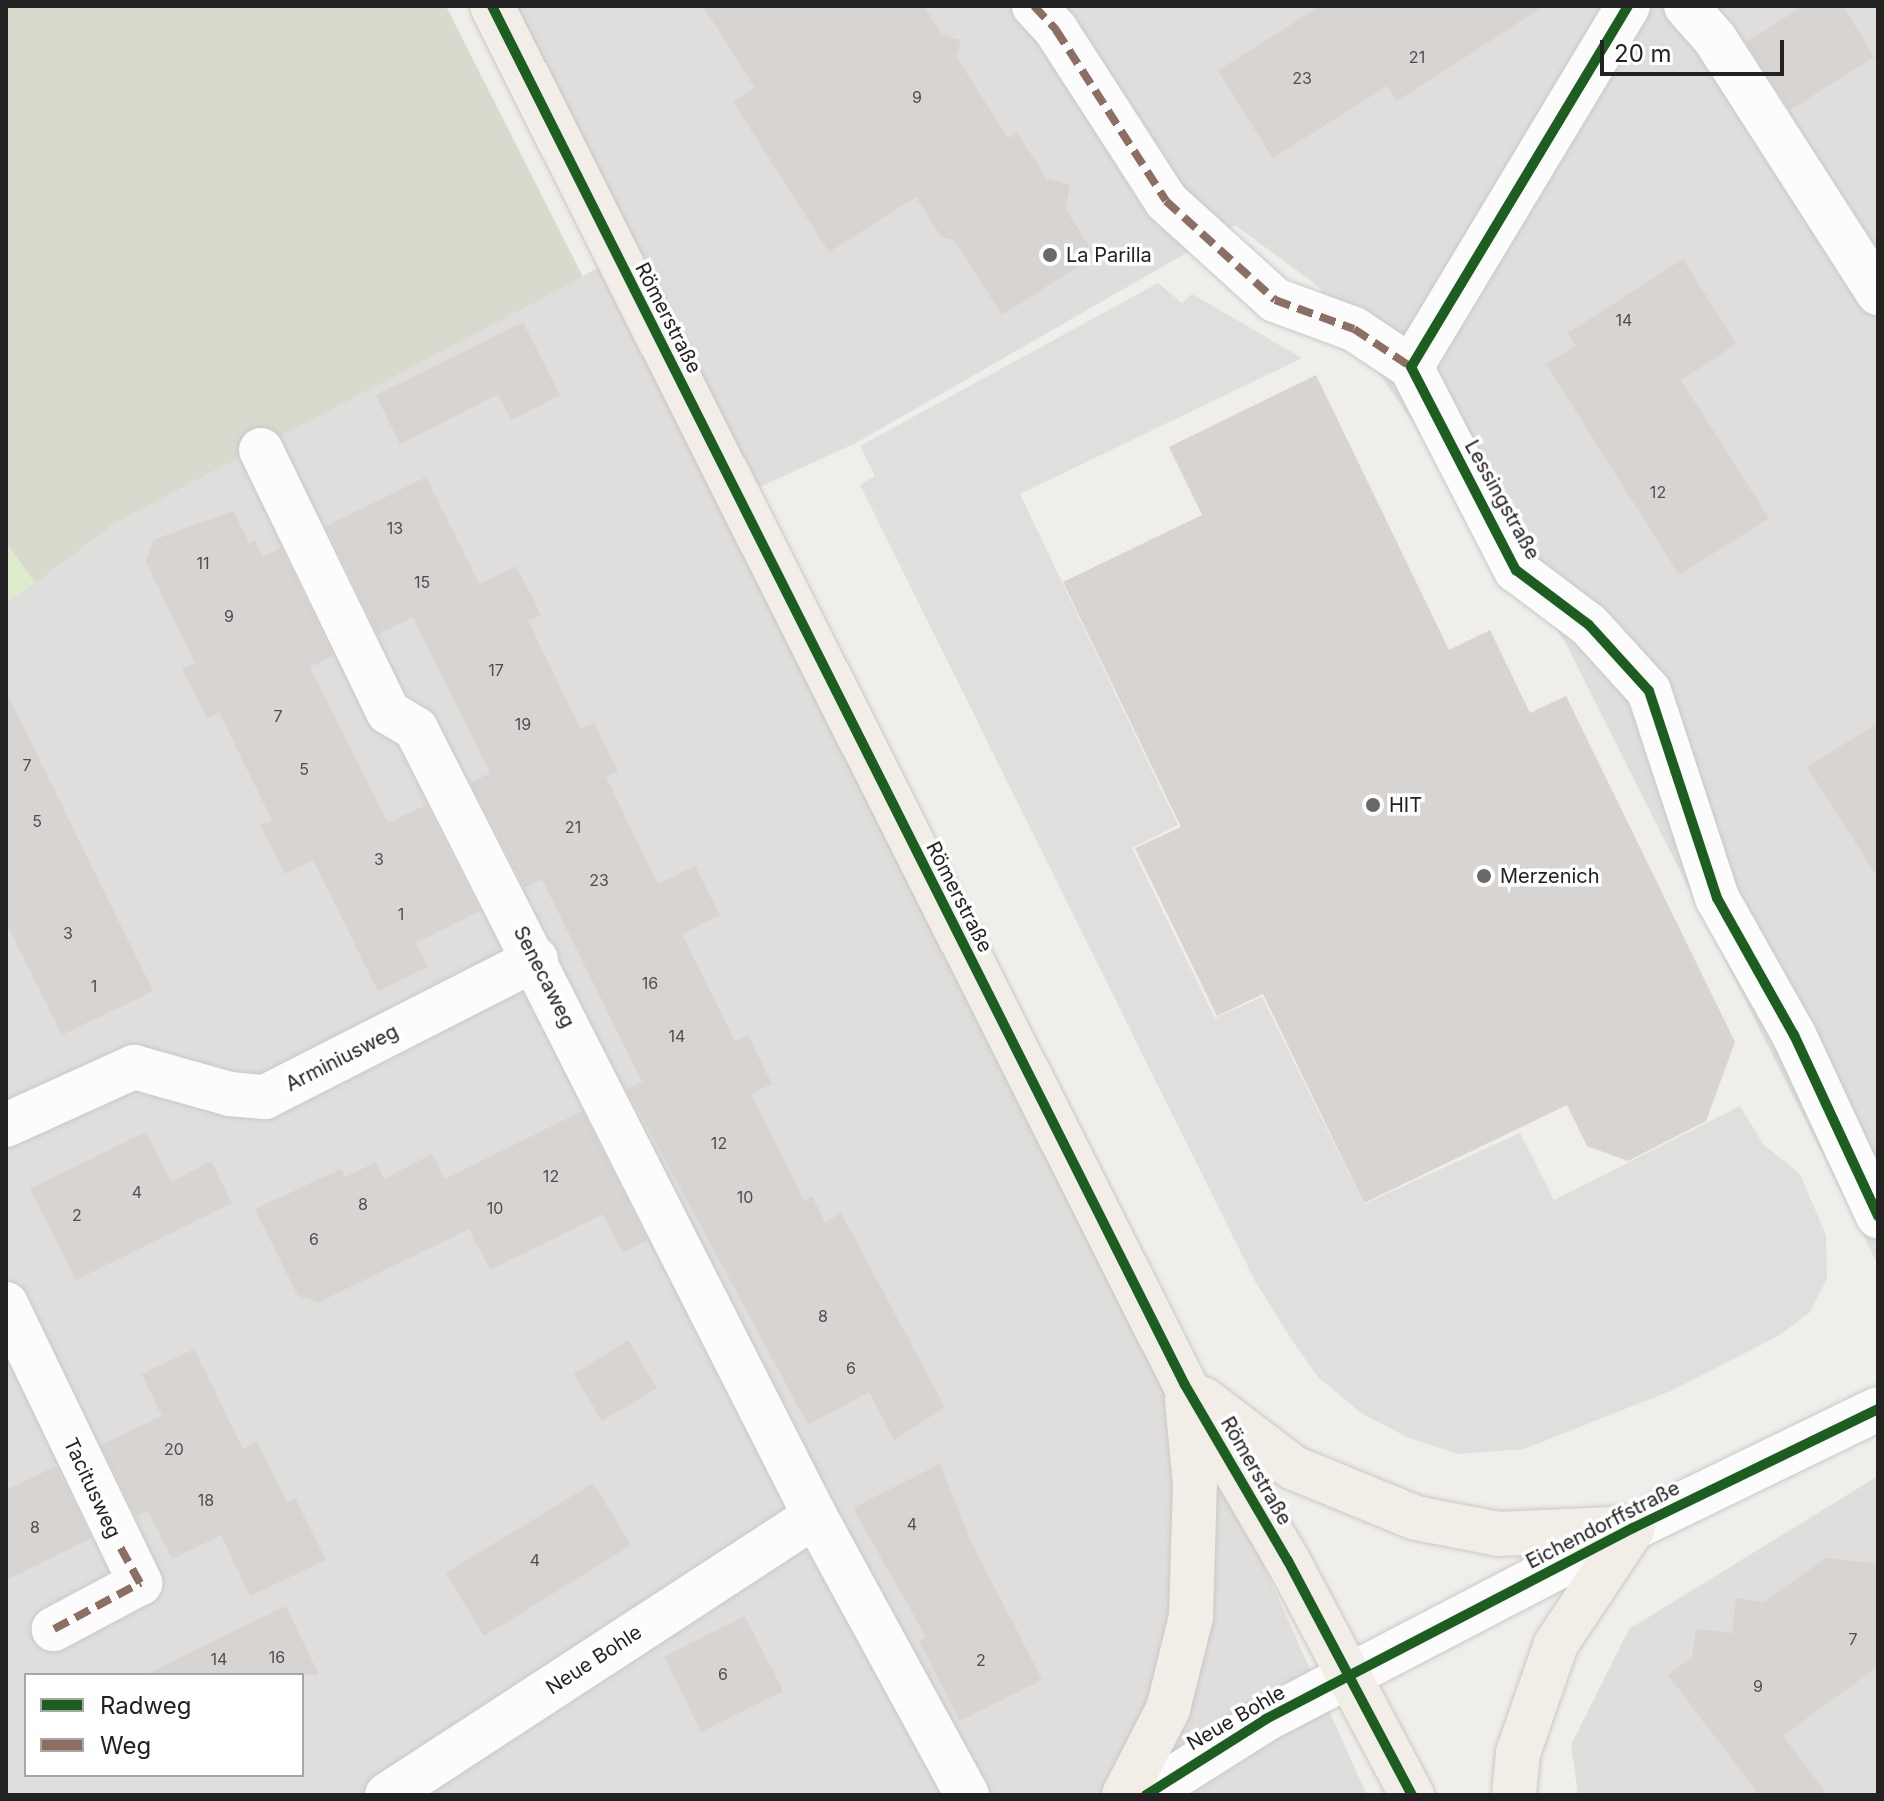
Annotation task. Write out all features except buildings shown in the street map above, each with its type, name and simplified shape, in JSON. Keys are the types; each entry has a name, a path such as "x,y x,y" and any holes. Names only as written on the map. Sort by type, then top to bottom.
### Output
{"main road":[{"name":"Römerstraße","path":"492,6 1185,1385 1288,1561 1412,1795"},
{"path":"1185,1385 1294,1468 1416,1518 1499,1534 1633,1528"},
{"path":"1124,1795 1168,1709 1191,1617 1195,1485 1185,1385"},
{"path":"1514,1795 1518,1753 1556,1644 1633,1528"}],"street":[{"name":"Lessingstraße","path":"1034,6 1056,30 1166,201 1275,300 1354,329 1411,367 1516,570 1589,625 1649,691 1717,898 1794,1035 1878,1216"},
{"path":"1411,367 1628,6"},
{"path":"1686,6 1715,39 1878,293"},
{"name":"Senecaweg","path":"261,450 388,712 416,729 536,959 815,1516"},
{"name":"Arminiusweg","path":"6,1125 134,1067 230,1094 265,1097 536,959"},
{"name":"Tacitusweg","path":"6,1304 140,1583 54,1629"},
{"name":"Eichendorffstraße","path":"1348,1678 1633,1528 1878,1409"},
{"path":"815,1516 967,1795"},
{"name":"Neue Bohle","path":"387,1795 815,1516"},
{"name":"Neue Bohle","path":"1146,1795 1231,1738 1348,1678"}],"shaded area":[{"path":"6,6 446,6 583,277 115,523 35,583 6,543"},
{"path":"499,6 1878,6 1878,1265 1565,642 1319,287 1235,225 856,443 738,497 1172,1363 1367,1795 6,1795 6,602 115,523 617,258"},
{"path":"1158,283 1182,303 1192,294 1302,358 1020,494 1178,825 1132,848 1215,1018 1262,997 1364,1204 1520,1133 1554,1200 1740,1106 1763,1144 1800,1174 1826,1235 1827,1279 1810,1312 1780,1335 1673,1390 1524,1449 1458,1454 1409,1438 1361,1413 1318,1377 1256,1283 860,485 875,476 860,446"},
{"path":"1878,1476 1878,1795 1578,1795 1571,1745 1629,1629"}],"green space":[{"path":"6,543 35,583 6,602"}],"marked path":[{"path":"1034,6 1056,30 1166,201 1275,300 1354,329 1411,367"},
{"path":"54,1629 140,1583 119,1545"}],"cycle path":[{"path":"492,6 1185,1385 1288,1561 1412,1795"},
{"path":"1628,6 1411,367 1516,570 1589,625 1649,691 1717,898 1794,1035 1878,1216"},
{"path":"1146,1795 1266,1719 1633,1528 1878,1409"}],"place":[{"name":"La Parilla","path":"1050,255"},
{"name":"HIT","path":"1373,805"},
{"name":"Merzenich","path":"1484,876"}]}
